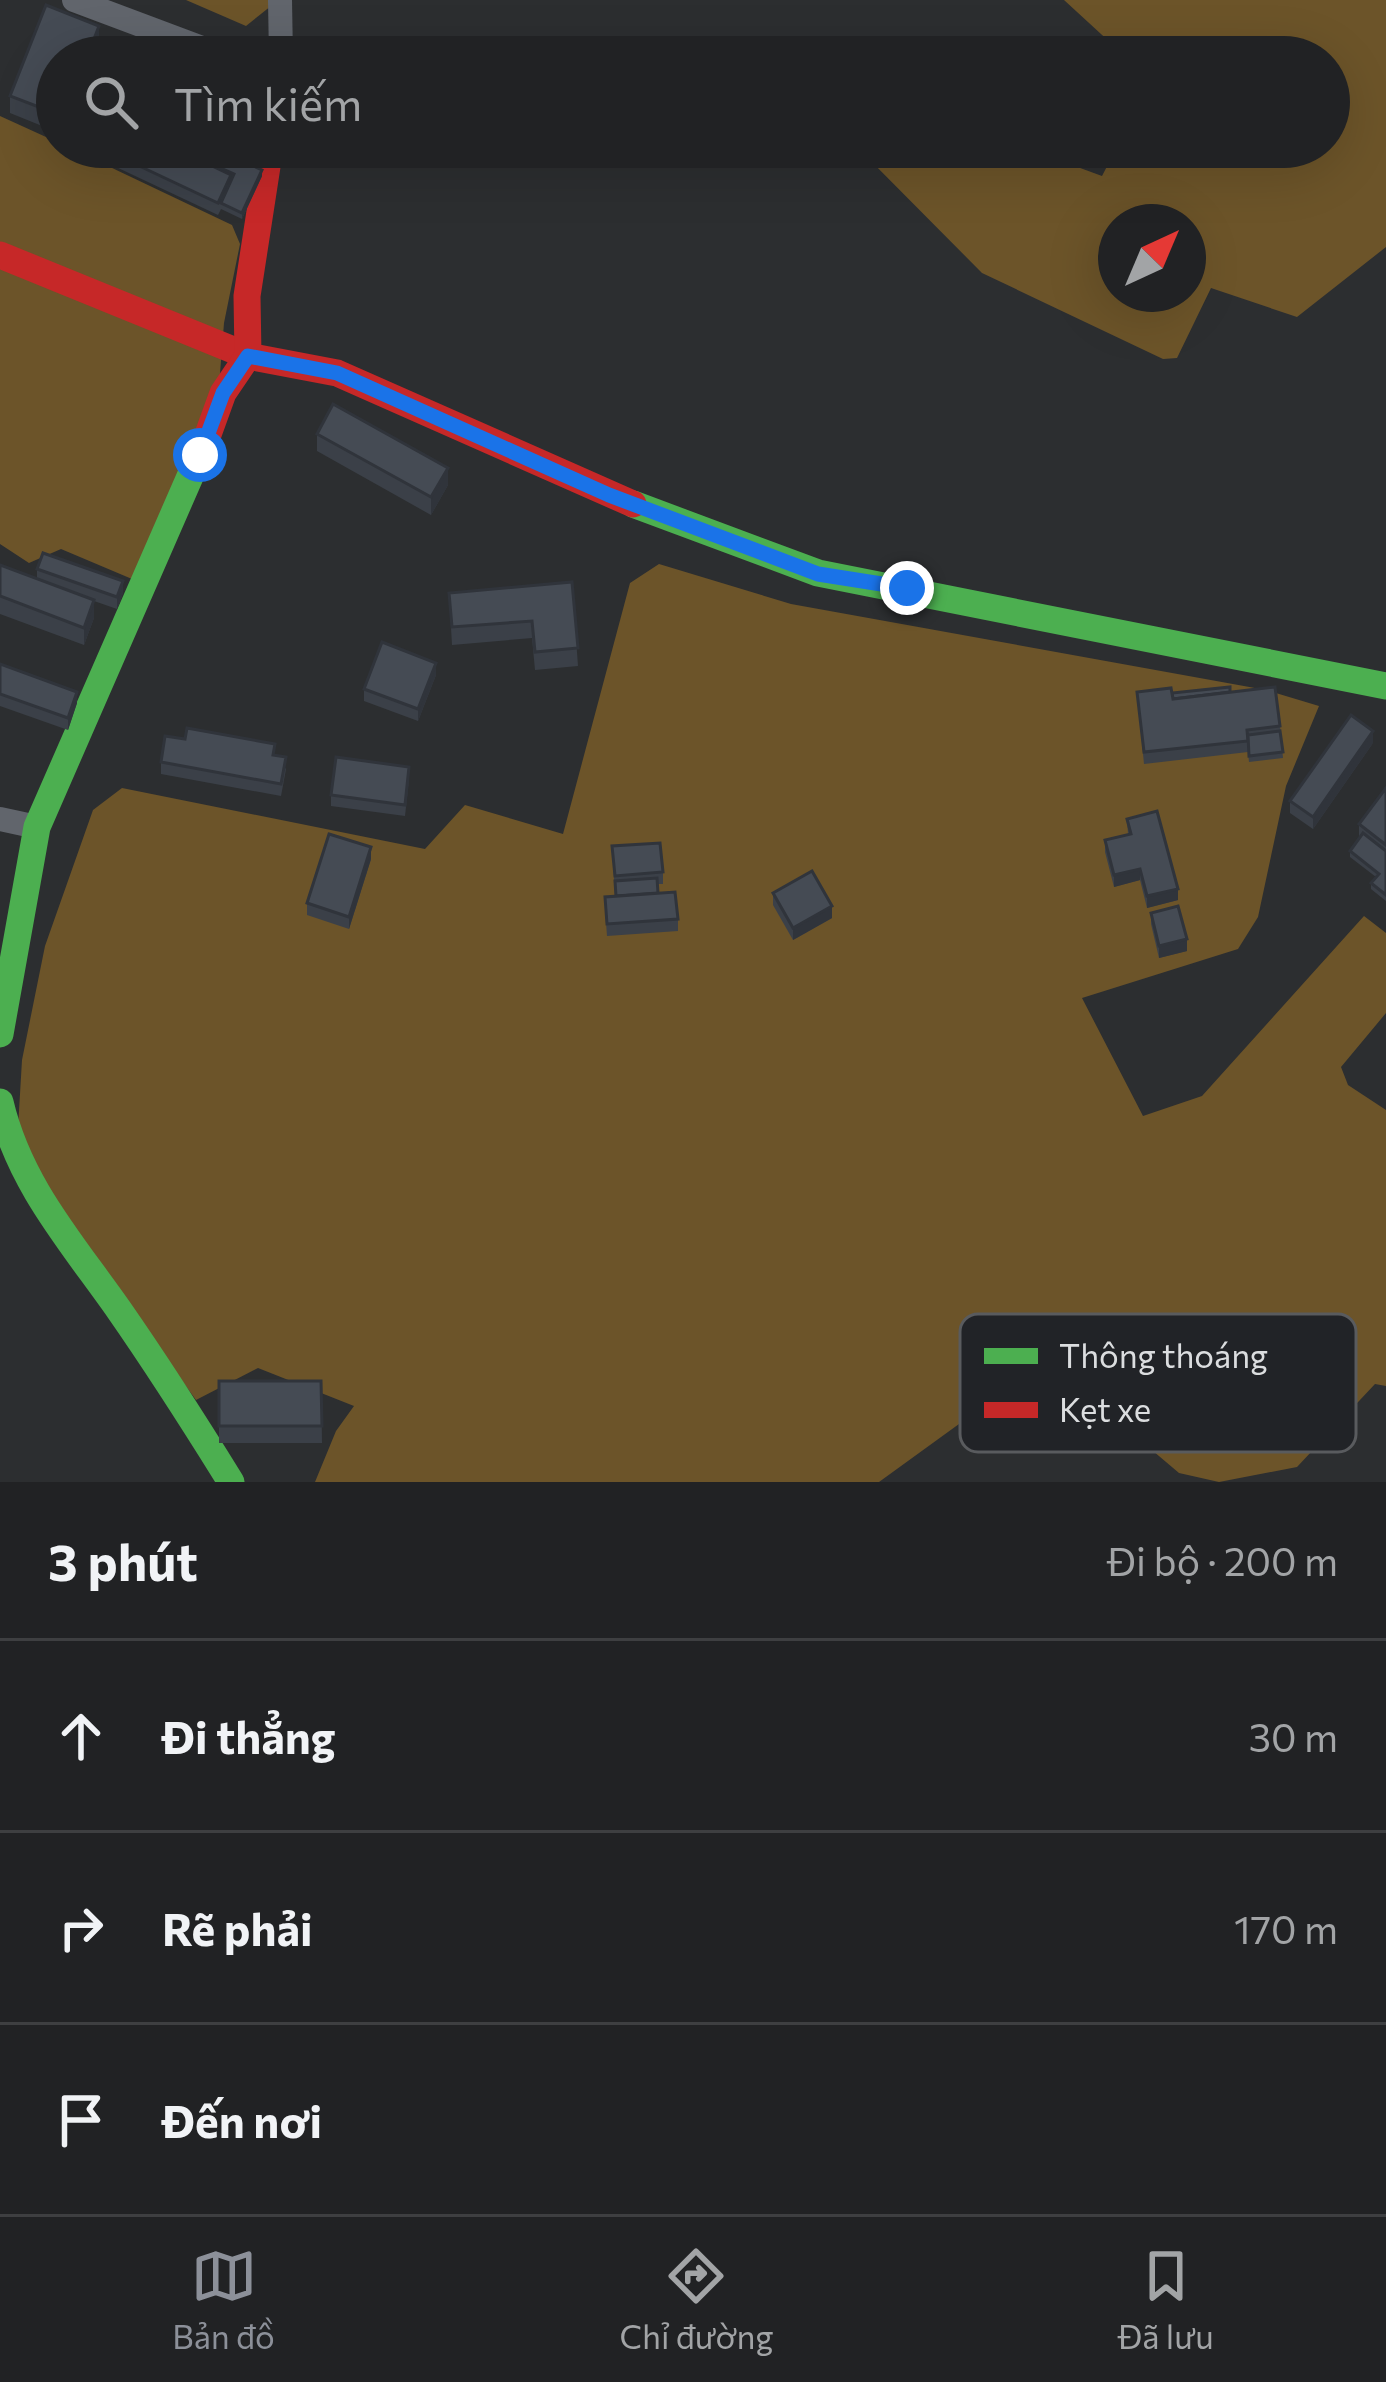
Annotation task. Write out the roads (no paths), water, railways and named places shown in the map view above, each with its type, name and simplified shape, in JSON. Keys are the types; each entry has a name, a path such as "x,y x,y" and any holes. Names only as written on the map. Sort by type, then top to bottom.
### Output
{"street":[{"path":"74,0 170,36"},
{"path":"280,0 281,36"},
{"path":"0,1034 37,827 223,393 248,356 247,296 267,168"},
{"path":"0,255 248,356 337,373 609,495 818,574 1386,686"},
{"path":"0,818 37,827"},
{"path":"0,1102 22,1170 178,1395 231,1482"}]}
